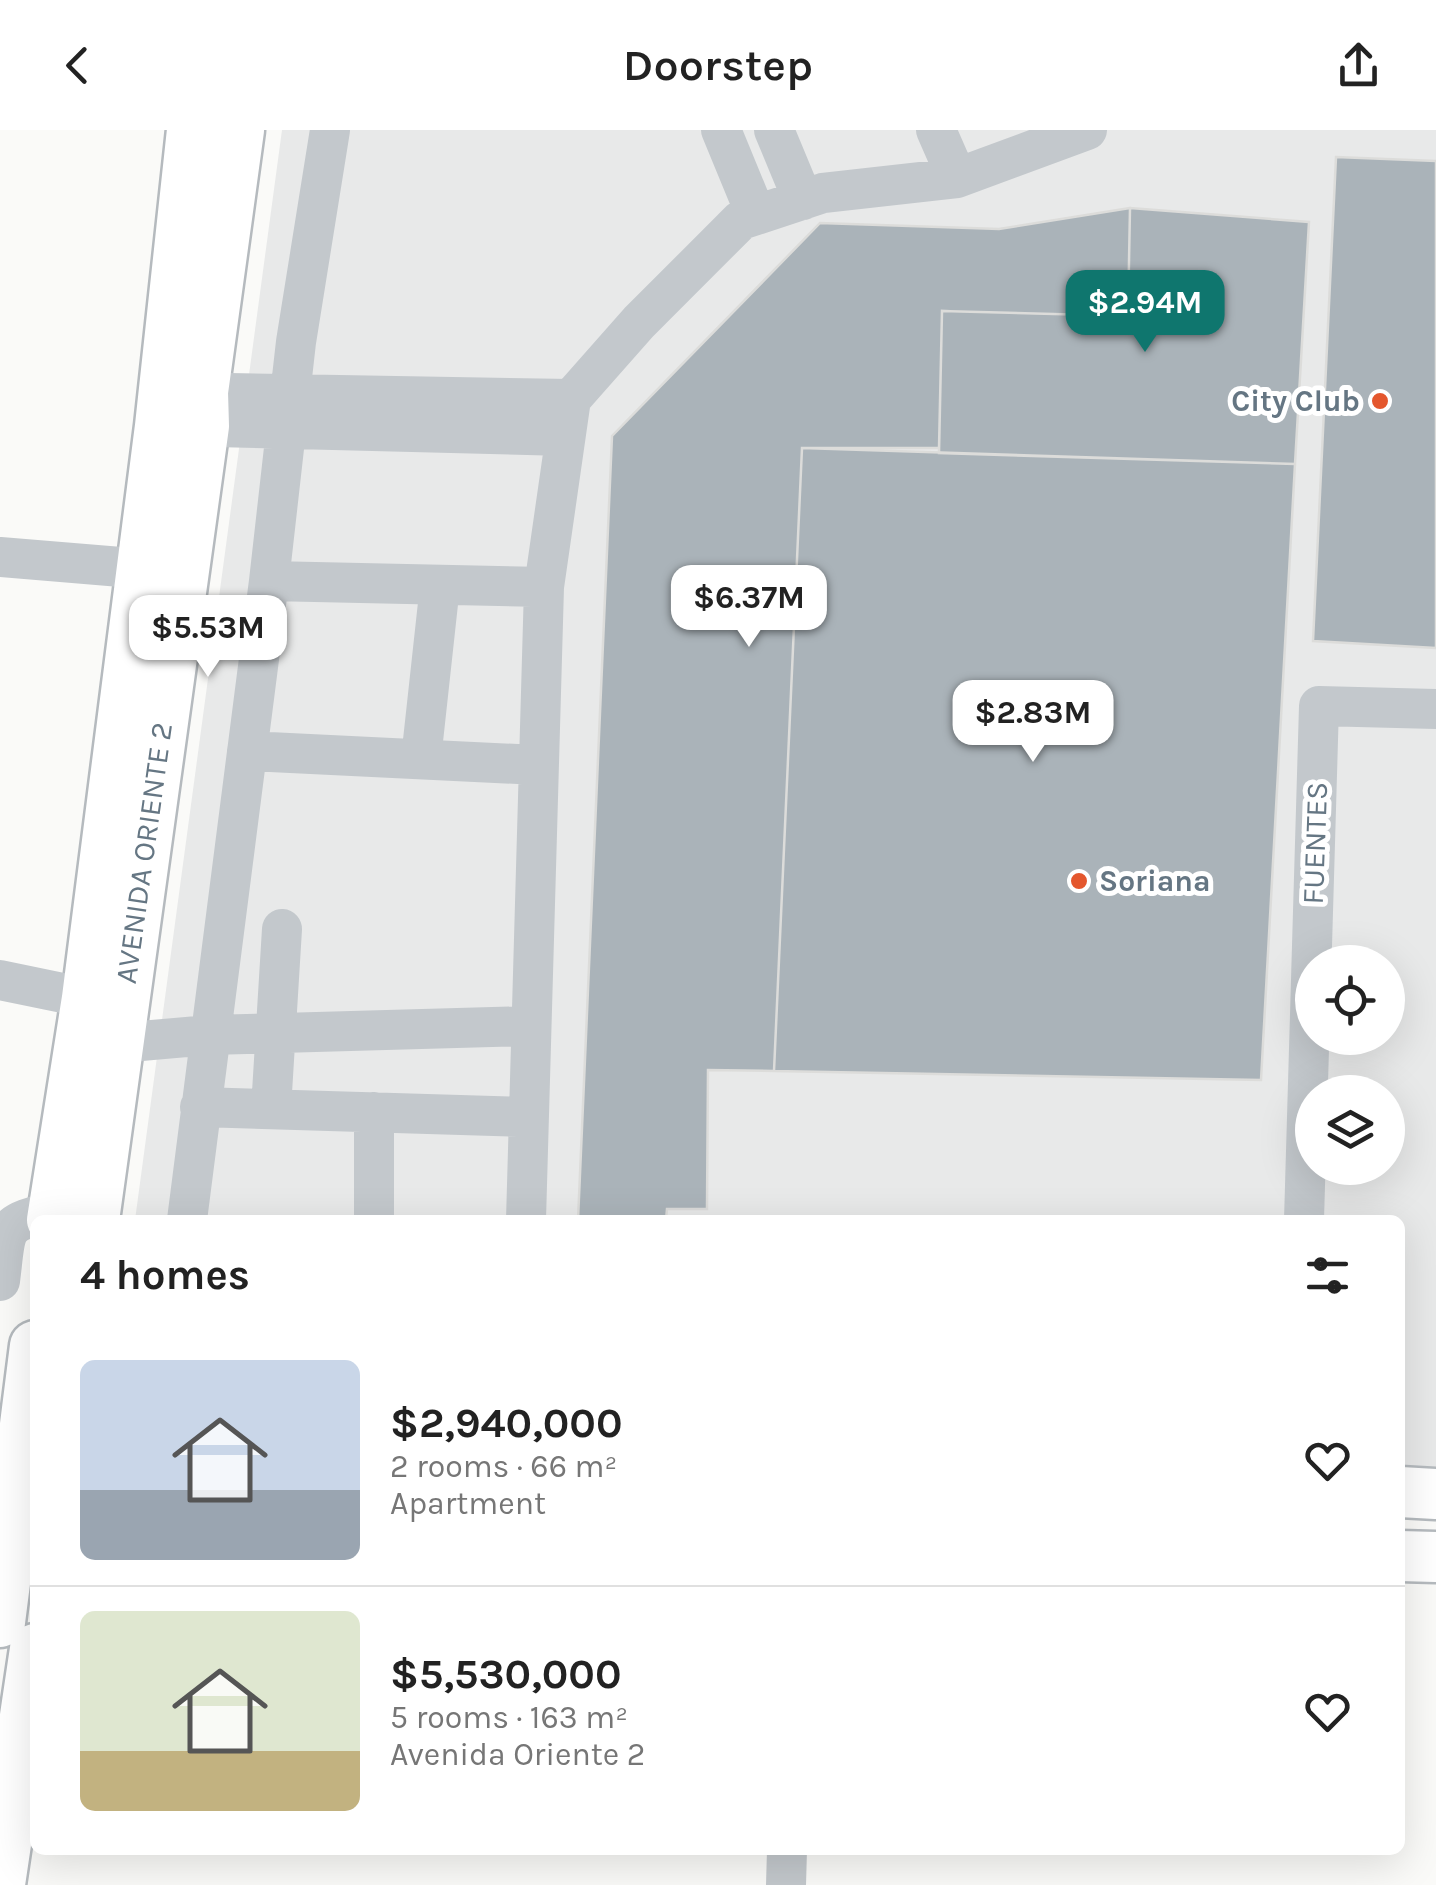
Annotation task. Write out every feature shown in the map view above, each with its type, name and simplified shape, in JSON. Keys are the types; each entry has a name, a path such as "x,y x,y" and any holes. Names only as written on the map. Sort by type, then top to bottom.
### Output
{"main road":[{"name":"AVENIDA ORIENTE 2","path":"183,409 192,130"},
{"name":"AVENIDA ORIENTE 2","path":"66,1215 183,409 239,130"},
{"path":"0,1622 30,1378"},
{"path":"1405,1492 1436,1494"},
{"path":"1405,1556 1436,1557"},
{"path":"0,1884 30,1683"}],"street":[{"path":"188,1215 288,412 330,130"},
{"path":"721,130 756,215"},
{"path":"774,130 803,200"},
{"path":"936,130 958,178"},
{"path":"526,1215 544,587 568,417 638,322 742,220 824,193 958,178 1027,140 1087,130"},
{"path":"183,409 568,417"},
{"path":"0,557 162,571"},
{"path":"269,581 544,587"},
{"path":"422,759 440,585"},
{"name":"FUENTES","path":"1304,1215 1319,706 1436,709"},
{"path":"247,750 538,765"},
{"path":"271,1109 282,930"},
{"path":"0,980 95,1028 208,1035 530,1026"},
{"path":"200,1106 528,1118"},
{"path":"374,1112 374,1215"},
{"path":"0,1281 6,1231 14,1221 30,1220"},
{"path":"786,1885 787,1855"}],"shaded area":[{"path":"282,130 1436,130 1436,1470 1405,1468 1405,1215 136,1215"}],"building":[{"name":"City Club","path":"1336,157 1436,161 1436,648 1313,641"},
{"path":"1130,208 1309,222 1295,464 939,453 942,311 1128,316"},
{"path":"1130,208 1128,316 942,311 939,448 802,448 774,1071 708,1070 707,1209 667,1209 666,1215 578,1215 612,436 820,223 999,229"},
{"path":"802,448 1295,464 1261,1080 774,1071"}],"place":[{"name":"City Club","path":"1380,401"},
{"name":"Soriana","path":"1079,881"}]}
